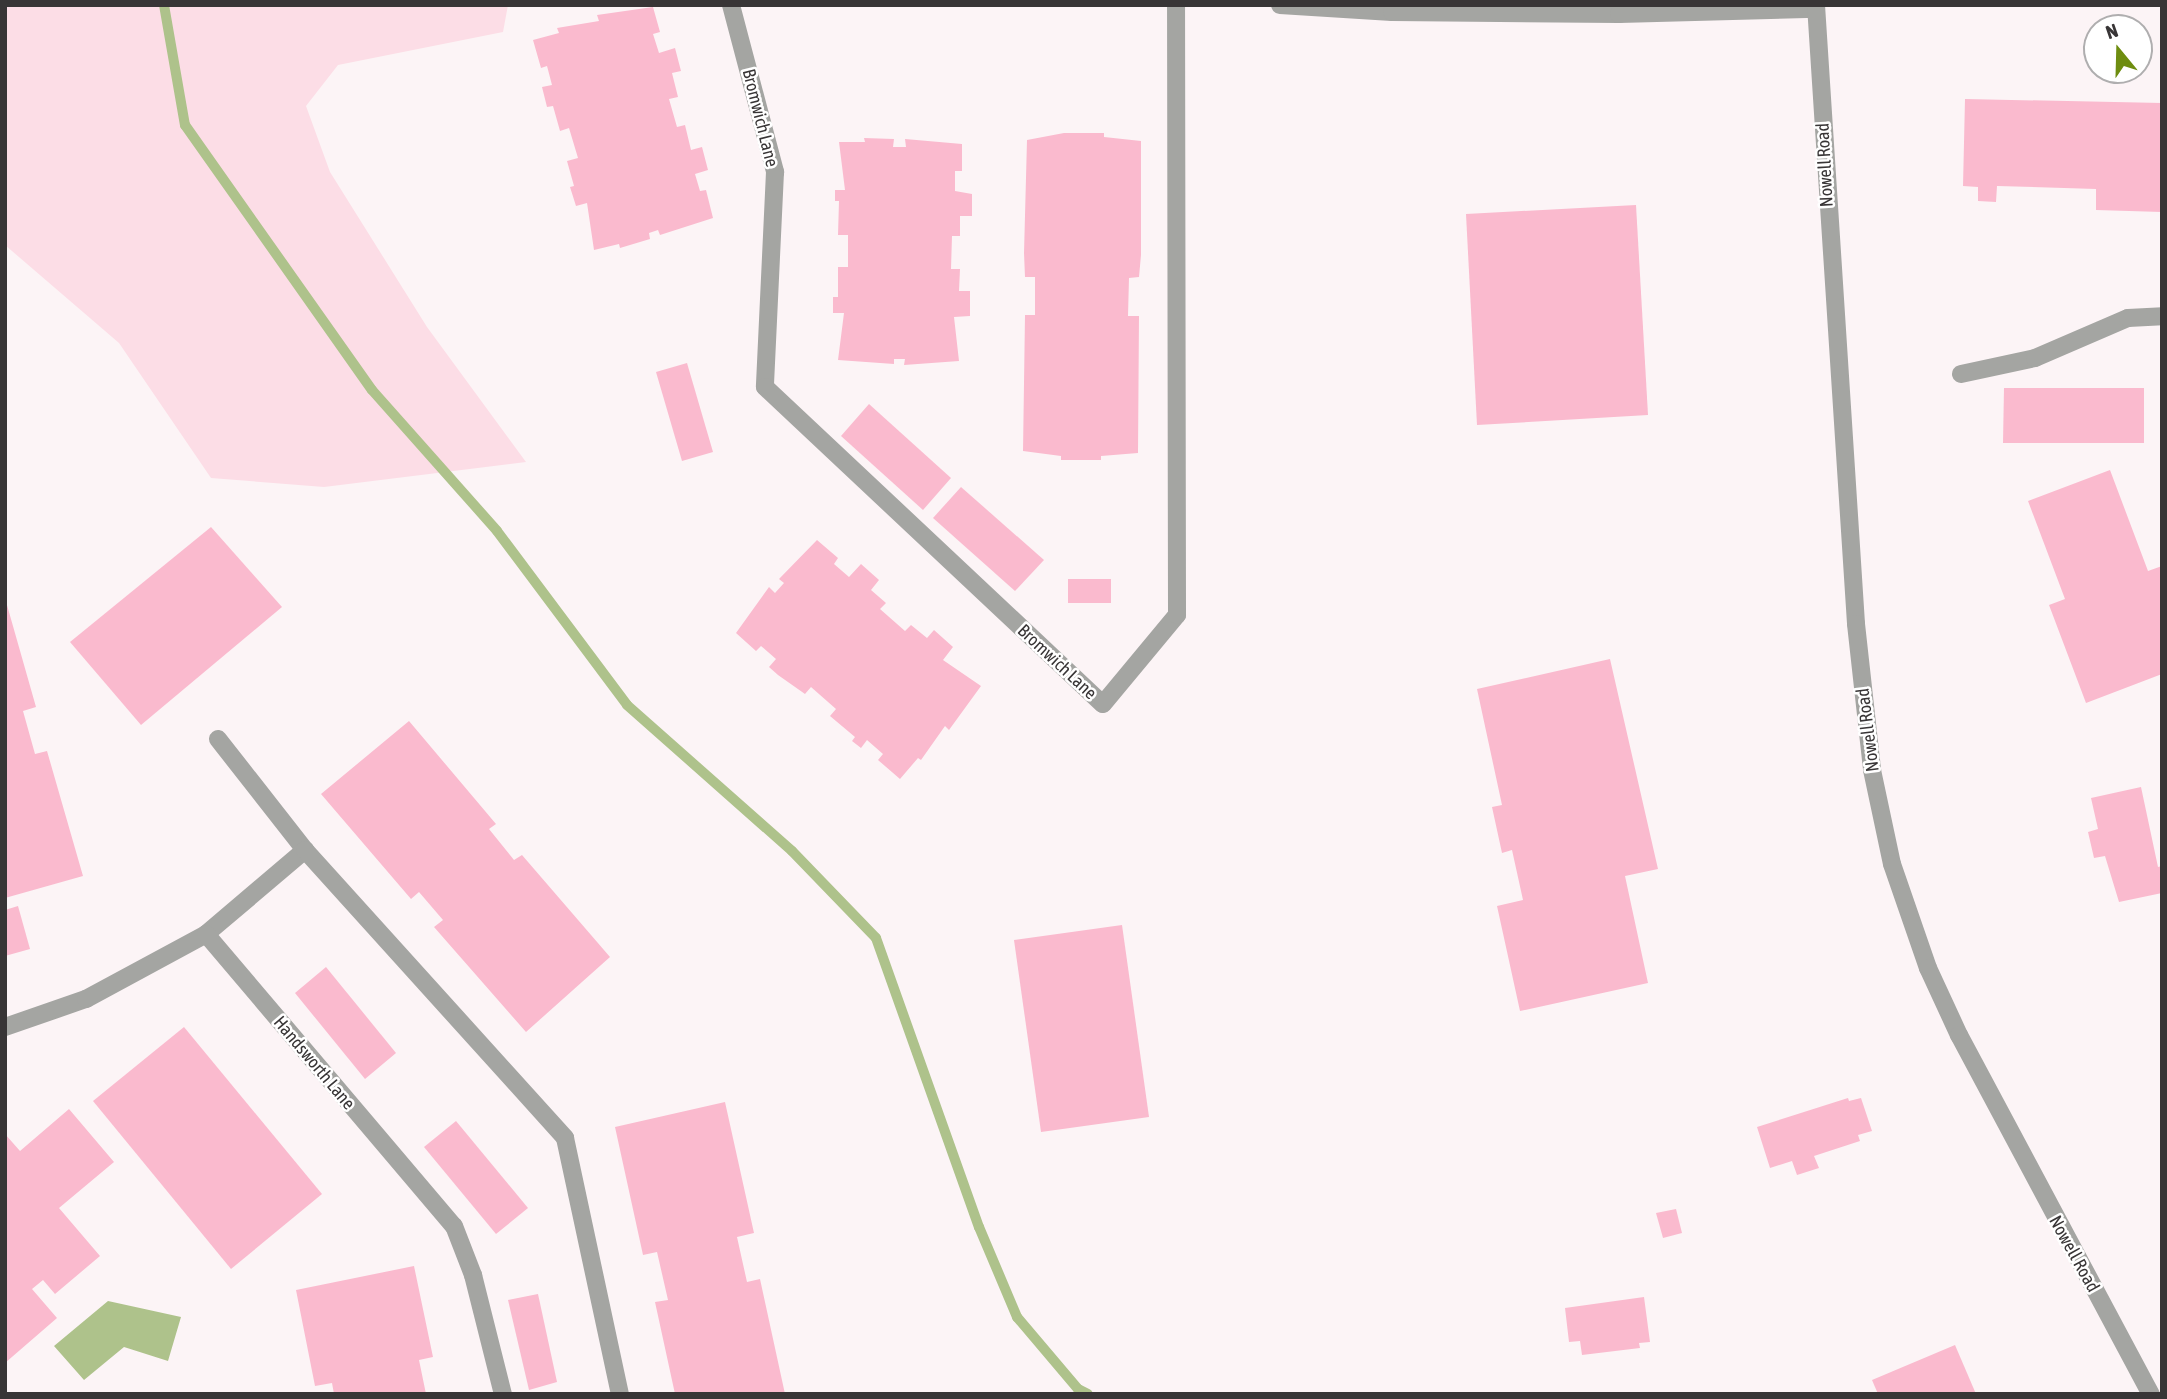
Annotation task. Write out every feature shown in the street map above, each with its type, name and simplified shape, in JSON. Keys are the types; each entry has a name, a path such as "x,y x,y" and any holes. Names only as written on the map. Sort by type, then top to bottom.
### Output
{"street":[{"name":"Bromwich Lane","path":"731,5 775,172 765,387 1103,704 1177,615 1176,5"},
{"path":"1280,5 1392,12 1606,14 1816,7"},
{"name":"Nowell Road","path":"1816,7 1839,414 1856,624 1880,813 1907,911 1954,1024 2004,1127 2151,1394"},
{"path":"1961,374 2035,358 2128,318 2162,316"},
{"path":"218,739 305,850 565,1138 620,1394"},
{"path":"5,1027 86,999 206,934 305,850"},
{"name":"Handsworth Lane","path":"206,934 454,1226 473,1275 503,1394"}],"shaded area":[{"path":"5,5 508,5 503,32 338,65 306,106 330,172 427,327 526,462 324,487 211,478 119,343 5,245"},
{"path":"108,1301 181,1317 168,1361 124,1347 84,1380 54,1346"}],"building":[{"path":"653,7 660,32 653,34 659,53 675,48 681,71 672,73 678,97 669,99 677,127 685,125 691,150 702,147 708,170 695,174 700,191 706,190 713,218 660,235 658,230 649,233 650,239 620,248 619,244 594,250 587,203 576,206 570,187 574,186 567,161 578,158 569,128 560,131 553,106 547,107 542,87 552,85 547,66 541,68 533,40 559,33 557,28 599,21 597,15"},
{"path":"1965,99 2162,103 2162,212 2096,210 2096,189 1997,186 1996,202 1978,201 1978,187 1963,186"},
{"path":"1064,133 1104,133 1104,137 1141,141 1141,255 1139,277 1129,278 1128,316 1139,316 1138,453 1101,456 1101,460 1061,460 1061,456 1023,451 1025,315 1035,315 1035,277 1025,277 1027,140"},
{"path":"864,138 894,139 893,147 906,147 905,139 962,144 962,171 955,171 955,191 972,194 972,216 960,216 960,236 952,236 951,269 960,269 959,291 970,291 970,316 954,317 959,361 904,365 905,359 894,359 894,364 838,360 844,313 833,313 833,297 838,297 838,267 848,267 848,235 838,235 839,201 835,201 835,190 845,190 839,142 865,142"},
{"path":"1636,205 1648,415 1477,425 1466,214"},
{"path":"687,363 713,452 682,461 656,372"},
{"path":"2004,388 2144,388 2144,443 2003,443"},
{"path":"869,404 951,478 923,510 841,436"},
{"path":"2110,470 2148,571 2162,566 2162,674 2086,703 2049,605 2065,599 2028,501"},
{"path":"961,487 1044,560 1015,591 933,518"},
{"path":"211,527 282,607 141,725 70,642"},
{"path":"817,540 838,558 834,564 849,577 861,564 879,580 871,590 886,603 880,609 905,631 911,625 927,638 934,630 953,647 943,660 981,686 949,730 945,726 921,760 918,758 900,779 878,760 883,754 867,740 861,748 852,741 855,737 830,716 836,709 811,687 805,694 778,675 769,667 776,659 761,646 756,651 736,633 769,587 775,593 784,583 779,579"},
{"path":"1068,579 1111,579 1111,603 1068,603"},
{"path":"5,598 36,707 23,711 35,754 47,751 83,876 5,898"},
{"path":"1610,659 1658,869 1625,876 1648,983 1520,1011 1497,906 1523,900 1512,850 1502,853 1492,807 1502,805 1477,689"},
{"path":"409,721 496,824 489,829 514,860 522,855 610,957 526,1032 434,927 443,920 419,892 411,899 321,794"},
{"path":"2141,787 2158,867 2162,866 2162,893 2119,902 2105,856 2094,858 2088,832 2098,829 2091,798"},
{"path":"18,906 30,949 5,956 5,910"},
{"path":"1122,925 1149,1117 1041,1132 1014,940"},
{"path":"326,967 396,1053 365,1079 295,993"},
{"path":"184,1027 322,1194 231,1269 93,1101"},
{"path":"1848,1098 1849,1101 1861,1098 1872,1131 1858,1135 1860,1141 1814,1156 1819,1168 1797,1175 1792,1161 1770,1168 1757,1127"},
{"path":"725,1102 754,1233 737,1237 747,1282 760,1279 785,1394 675,1394 655,1302 668,1300 657,1252 643,1255 615,1127"},
{"path":"69,1109 114,1162 59,1208 100,1256 55,1294 43,1280 32,1289 57,1318 5,1363 5,1134 20,1151"},
{"path":"456,1121 528,1208 496,1234 424,1147"},
{"path":"1676,1209 1682,1233 1663,1238 1656,1213"},
{"path":"414,1266 433,1357 419,1360 426,1394 334,1394 332,1383 315,1386 296,1290"},
{"path":"538,1294 557,1382 529,1390 508,1300"},
{"path":"1644,1297 1650,1342 1639,1343 1640,1348 1582,1355 1580,1341 1569,1342 1565,1308"},
{"path":"1955,1345 1976,1394 1878,1394 1872,1380"}],"waterway":[{"path":"164,5 185,125 372,390 497,531 627,705 792,851 876,938 979,1227 1017,1317 1078,1389 1088,1394"}]}
